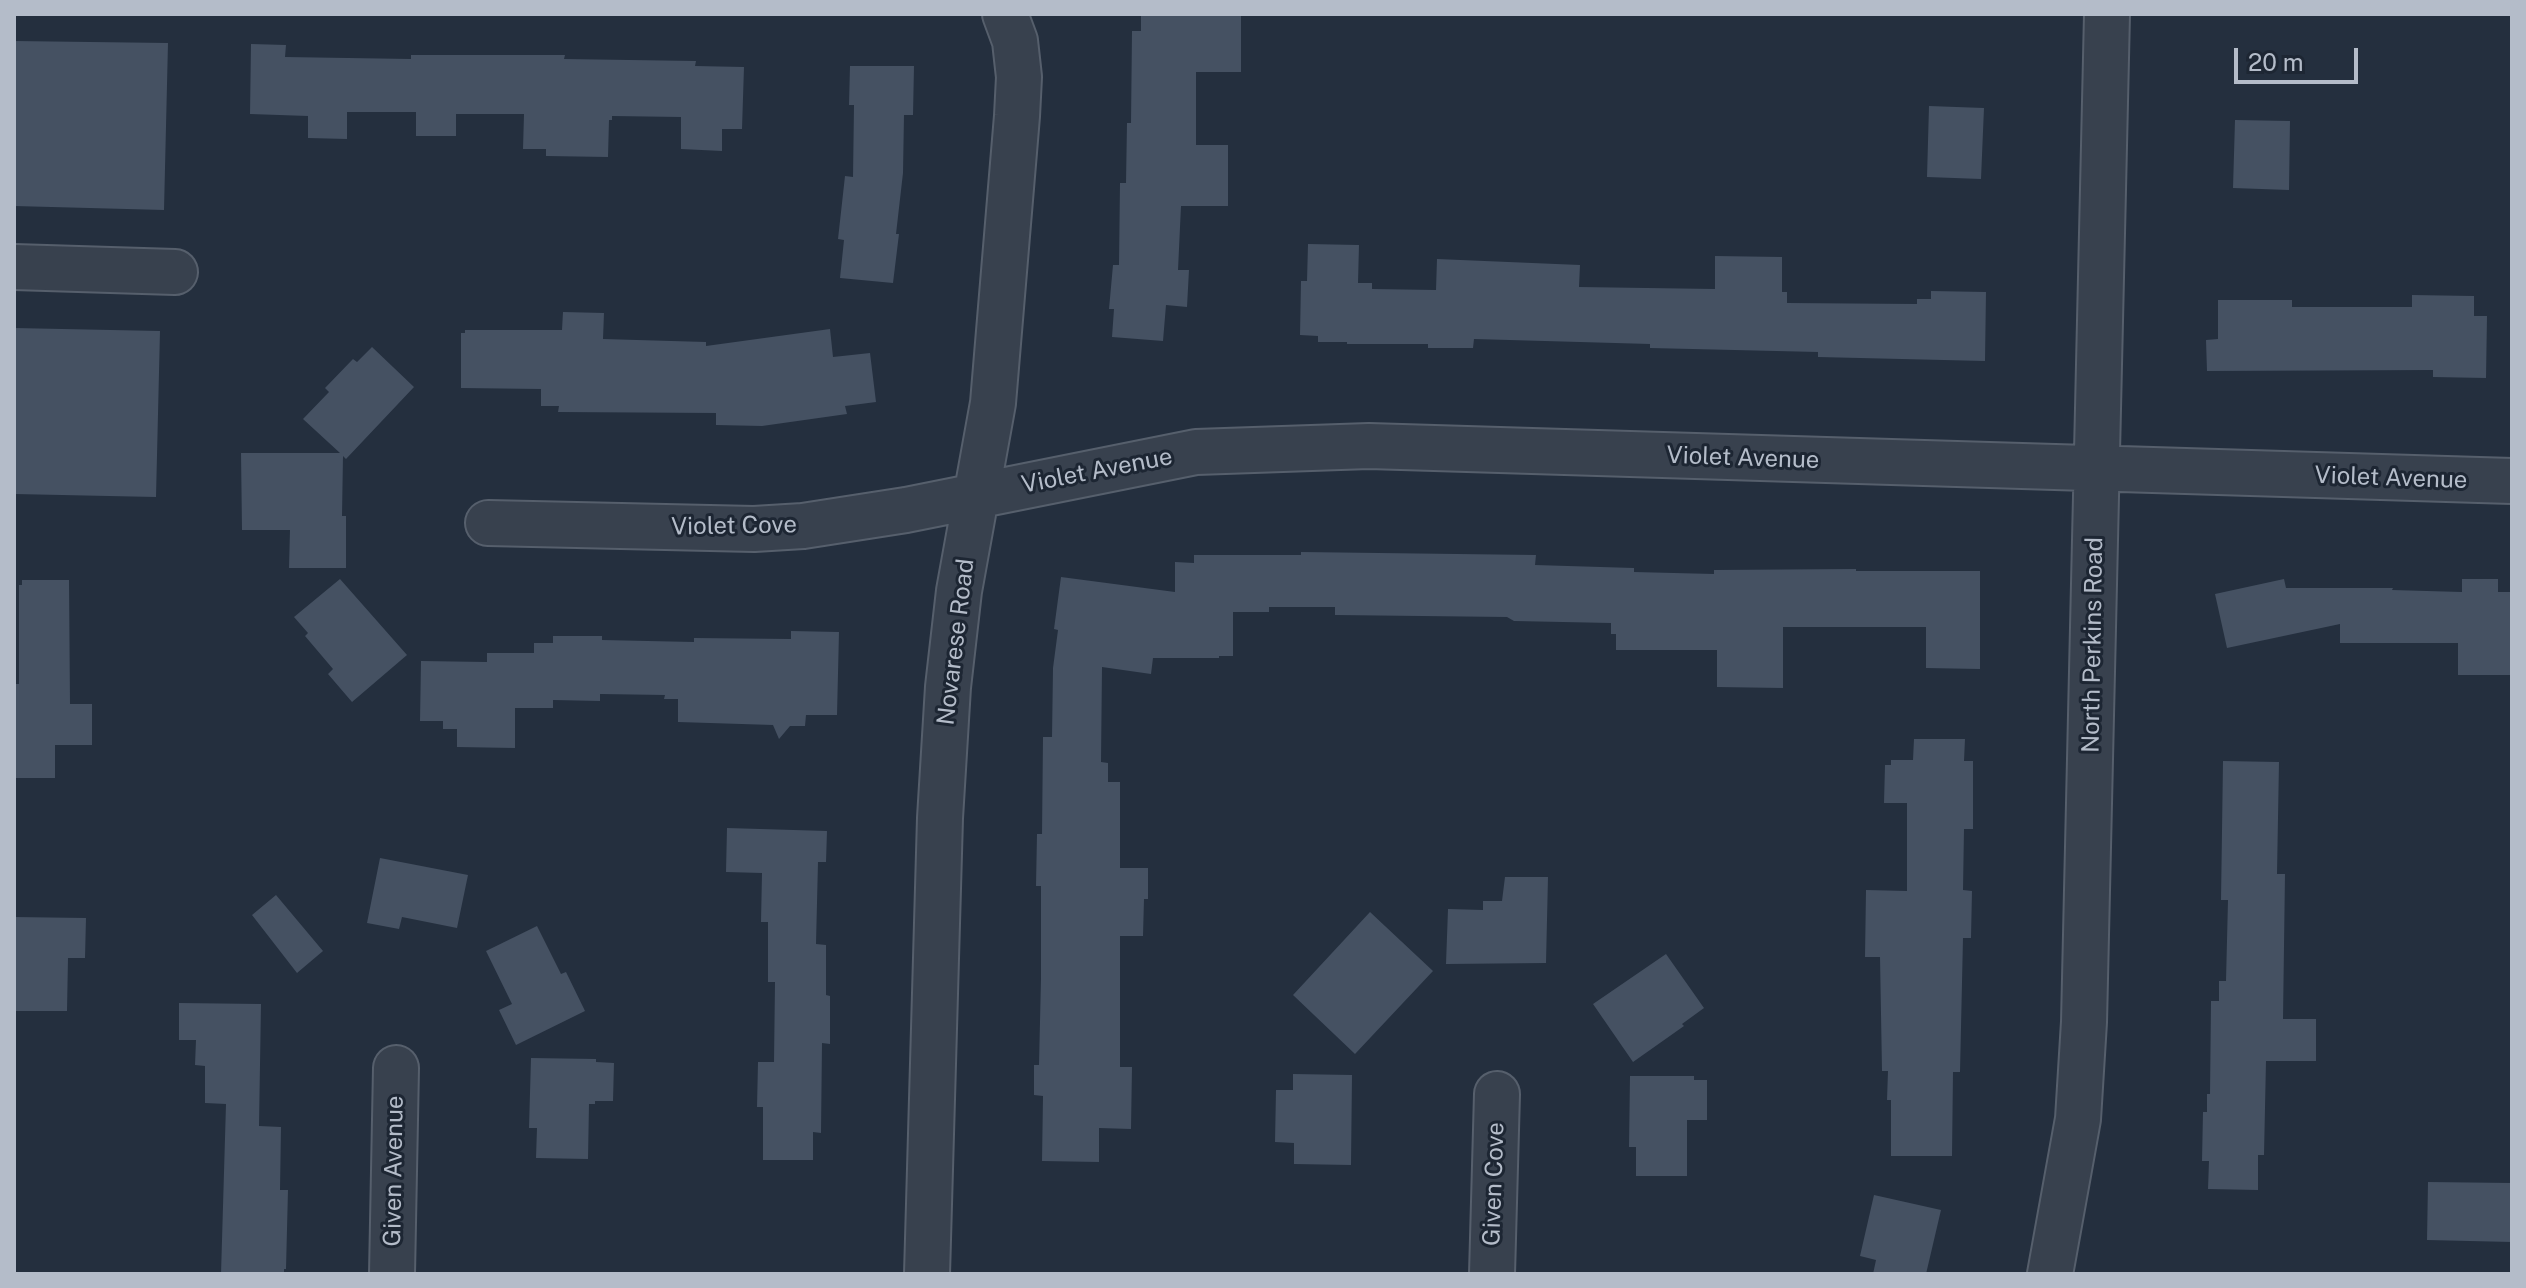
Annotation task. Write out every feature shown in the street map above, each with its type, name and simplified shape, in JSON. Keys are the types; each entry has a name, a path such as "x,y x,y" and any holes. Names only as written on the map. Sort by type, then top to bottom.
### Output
{"street":[{"name":"Novarese Road","path":"927,1274 940,818 947,702 959,591 993,403 1017,116 1019,77 1015,41 1005,14"},
{"name":"North Perkins Road","path":"2050,1274 2078,1119 2084,1022 2107,14"},
{"path":"14,267 175,272"},
{"name":"Violet Avenue","path":"978,494 1196,452 1369,446 2512,481"},
{"name":"Violet Cove","path":"488,523 754,529 803,526 906,510 978,494"},
{"name":"Given Avenue","path":"392,1274 396,1068"},
{"name":"Given Cove","path":"1492,1274 1497,1094"}],"building":[{"path":"1141,14 1241,14 1241,72 1196,72 1196,145 1228,145 1228,206 1181,206 1178,270 1189,270 1187,307 1166,305 1163,341 1112,337 1114,309 1109,309 1113,265 1119,265 1120,183 1126,183 1127,123 1131,123 1132,31 1141,31"},
{"path":"14,41 168,43 164,210 14,206"},
{"path":"251,44 286,45 285,57 411,59 411,55 565,55 564,59 696,61 695,66 744,67 742,129 722,129 722,151 681,149 681,117 612,116 609,120 608,157 546,156 546,149 523,149 524,114 456,114 456,136 416,136 416,112 347,112 347,139 308,138 308,116 250,114"},
{"path":"850,66 914,66 913,115 904,115 903,173 893,283 840,278 844,240 838,239 845,176 853,177 854,105 849,105"},
{"path":"1929,106 1984,108 1981,179 1927,177"},
{"path":"2235,120 2290,121 2289,190 2233,188"},
{"path":"1308,244 1359,245 1358,283 1372,283 1372,289 1436,290 1437,259 1580,265 1579,287 1715,289 1715,256 1782,257 1782,292 1787,292 1787,303 1917,304 1917,299 1931,299 1931,291 1986,292 1985,361 1818,357 1818,352 1650,348 1650,344 1474,339 1473,348 1428,348 1428,344 1318,342 1318,336 1300,335 1301,281 1307,281"},
{"path":"2412,295 2474,296 2474,316 2487,316 2486,378 2433,377 2433,370 2207,371 2206,340 2218,339 2218,300 2292,300 2292,307 2412,307"},
{"path":"563,312 604,313 603,339 706,342 706,346 830,329 833,357 870,353 876,402 845,406 847,414 762,426 716,425 716,413 558,412 559,406 541,406 541,389 461,388 461,333 465,330 562,330"},
{"path":"14,328 160,331 156,497 14,494"},
{"path":"372,347 414,387 346,459 343,456 342,516 346,516 346,568 289,568 290,530 242,530 241,453 340,453 303,419 329,392 325,388 353,359 357,362"},
{"path":"1301,552 1536,555 1535,565 1634,568 1634,572 1980,571 1980,669 1926,668 1926,627 1783,627 1783,688 1717,687 1717,650 1616,650 1616,634 1611,634 1611,623 1514,621 1507,617 1335,615 1335,607 1269,607 1269,612 1233,612 1233,656 1153,658 1151,674 1102,667 1101,762 1108,763 1108,782 1120,782 1120,868 1148,868 1143,936 1120,936 1120,1067 1132,1067 1131,1129 1099,1128 1099,1162 1042,1161 1043,1096 1034,1095 1034,1065 1039,1065 1041,978 1041,886 1036,886 1037,834 1042,834 1043,737 1052,737 1053,668 1058,630 1054,629 1061,577 1175,592 1175,562 1194,563 1194,555 1301,555"},
{"path":"340,579 407,655 352,702 328,674 333,669 305,636 308,633 294,617"},
{"path":"2284,579 2286,588 2393,588 2462,592 2462,579 2498,579 2498,592 2512,592 2512,675 2458,675 2458,643 2340,643 2340,624 2227,648 2215,594"},
{"path":"22,580 69,580 70,704 92,704 92,745 55,745 55,778 14,778 14,684 19,684 19,585 22,585"},
{"path":"791,631 839,632 837,715 806,715 805,726 790,726 779,739 773,725 678,722 678,699 664,699 665,695 600,694 600,701 553,700 553,708 515,708 515,748 457,747 457,729 443,729 443,721 420,721 421,661 487,662 487,653 534,653 534,643 553,643 553,636 694,642 694,638 791,639"},
{"path":"1914,739 1965,739 1964,761 1973,761 1973,829 1964,829 1963,890 1972,891 1971,938 1963,938 1960,1072 1953,1072 1952,1156 1891,1156 1888,1071 1882,1071 1880,957 1865,957 1866,890 1907,891 1907,803 1884,803 1885,765 1891,765 1891,760 1913,760"},
{"path":"2223,761 2279,762 2277,874 2285,874 2283,1019 2316,1019 2316,1061 2266,1061 2264,1155 2258,1155 2258,1190 2208,1189 2209,1161 2202,1161 2203,1112 2207,1112 2207,1094 2210,1094 2211,1001 2219,1001 2219,981 2226,981 2228,900 2221,900"},
{"path":"727,828 827,831 826,862 818,862 816,944 826,945 830,1044 822,1043 821,1133 813,1132 813,1160 763,1160 763,1107 757,1107 758,1062 774,1062 775,982 768,982 768,922 761,922 762,873 726,872"},
{"path":"380,858 468,875 457,928 402,917 399,929 367,923"},
{"path":"1505,877 1548,877 1546,963 1446,964 1448,909 1483,910 1483,901 1502,901"},
{"path":"276,895 323,951 297,973 252,915"},
{"path":"1370,912 1433,971 1355,1054 1293,995"},
{"path":"14,917 86,918 85,958 68,958 67,1011 14,1011"},
{"path":"537,926 561,974 566,972 585,1011 516,1045 499,1010 512,1004 486,951"},
{"path":"1666,954 1704,1008 1633,1062 1593,1004"},
{"path":"179,1003 261,1004 259,1126 281,1127 280,1190 288,1190 284,1274 221,1274 226,1104 205,1103 205,1066 195,1065 196,1040 179,1040"},
{"path":"531,1058 596,1059 596,1062 614,1063 613,1101 589,1104 588,1159 536,1158 537,1128 529,1128"},
{"path":"1293,1074 1352,1075 1351,1165 1294,1164 1294,1143 1275,1142 1276,1090 1293,1090"},
{"path":"1630,1076 1694,1076 1694,1080 1707,1080 1707,1120 1687,1120 1687,1176 1636,1176 1636,1147 1629,1147"},
{"path":"2428,1182 2512,1183 2512,1242 2427,1240"},
{"path":"1874,1195 1941,1210 1926,1274 1873,1274 1876,1260 1860,1256"}]}
